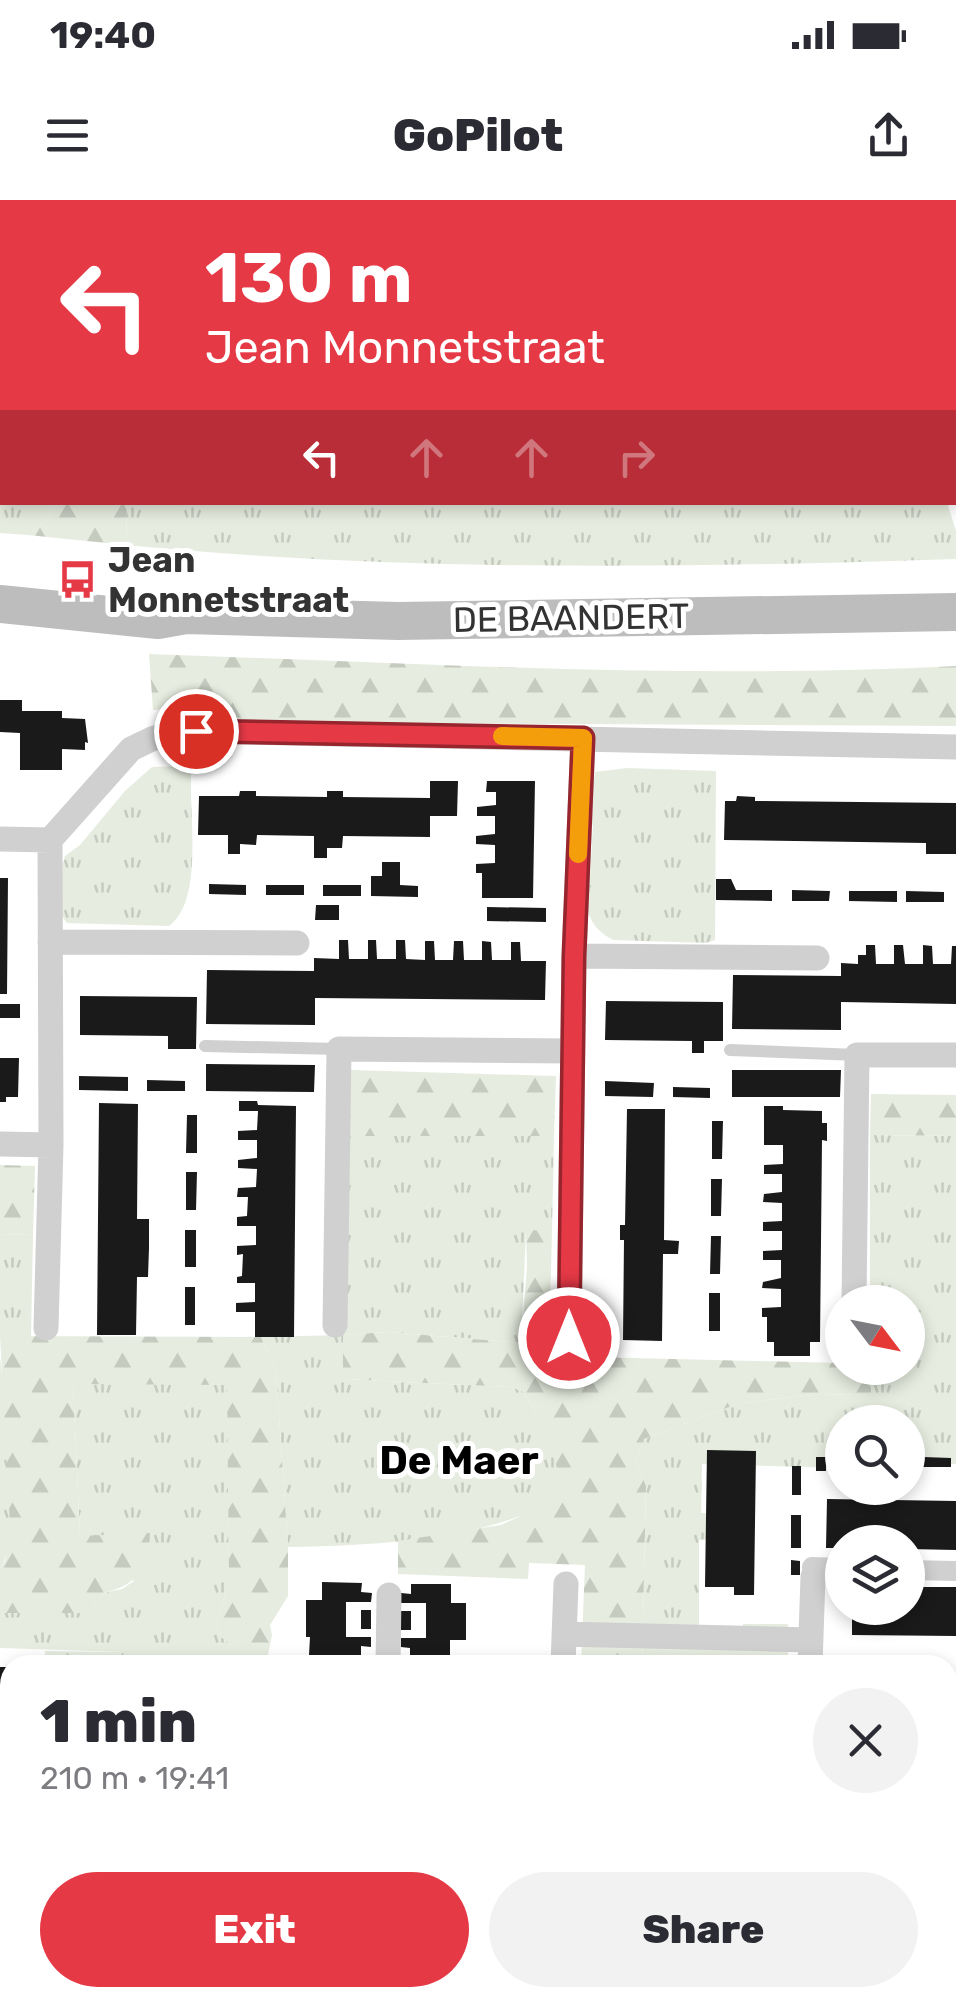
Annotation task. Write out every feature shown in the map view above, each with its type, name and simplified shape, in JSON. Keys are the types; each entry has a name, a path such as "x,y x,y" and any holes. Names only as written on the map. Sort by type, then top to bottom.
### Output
{"main road":[{"name":"DE BAANDERT","path":"0,604 70,609 95,596 160,601 186,615 398,621 956,612"}],"street":[{"path":"46,1328 51,1145 50,840 131,749 154,738 196,731 956,746"},
{"path":"569,1338 574,956 583,738"},
{"path":"0,840 50,840"},
{"path":"50,942 297,942"},
{"path":"574,956 818,958"},
{"path":"335,1326 338,1049 572,1051"},
{"path":"854,1285 857,1055 956,1055"},
{"path":"0,1144 51,1145"},
{"path":"564,1634 810,1653 812,1567 825,1567"},
{"path":"925,1570 956,1571"},
{"path":"563,1655 566,1584"},
{"path":"388,1655 389,1595"}],"lane":[{"path":"205,1046 338,1049"},
{"path":"730,1050 857,1055"}],"green space":[{"path":"0,505 57,505 28,535 0,533"},
{"path":"57,505 127,505 126,545 28,535"},
{"path":"127,505 948,505 956,531 956,559 541,566 333,560 126,545"},
{"path":"149,654 654,671 956,666 956,726 168,722 163,709 153,710"},
{"path":"185,766 191,771 192,863 186,901 179,915 169,926 67,923 59,912 57,883 65,856 80,845 125,791 152,767"},
{"path":"627,768 716,771 715,940 613,940 592,920 588,911 593,825 587,823 595,772"},
{"path":"351,1070 556,1076 554,1136 345,1136"},
{"path":"871,1094 956,1095 956,1136 870,1135"},
{"path":"870,1135 956,1136 956,1464 925,1465 925,1405 825,1405 825,1468 702,1464 701,1513 721,1514 721,1538 699,1540 699,1648 743,1648 743,1624 788,1624 788,1655 642,1655 646,1486 636,1460 644,1439 740,1403 871,1394 871,1385 925,1385 925,1285 870,1285"},
{"path":"345,1136 554,1136 552,1231 526,1231 521,1343 388,1332 344,1335 343,1379 511,1387 522,1391 533,1407 569,1494 536,1510 468,1531 396,1542 288,1547 276,1371 261,1337 343,1335"},
{"path":"0,1165 35,1166 33,1235 0,1234"},
{"path":"526,1230 552,1231 549,1349 592,1357 825,1363 825,1385 871,1385 871,1394 740,1403 644,1439 636,1460 646,1486 642,1655 581,1655 585,1565 529,1563 528,1579 398,1574 398,1541 501,1525 568,1494 533,1407 522,1391 511,1387 343,1379 343,1335 388,1332 521,1343"},
{"path":"0,1234 33,1235 31,1337 0,1336"},
{"path":"0,1336 261,1337 276,1371 288,1547 288,1596 270,1625 268,1655 246,1655 221,1637 215,1624 229,1584 227,1385 73,1384 80,1536 150,1533 147,1556 139,1573 125,1585 103,1593 89,1613 0,1613 0,1568 5,1561 10,1525"},
{"path":"0,1356 11,1499 10,1529 0,1568"},
{"path":"73,1384 228,1385 229,1584 215,1624 221,1637 246,1655 124,1655 126,1652 0,1648 0,1613 89,1613 103,1593 122,1589 134,1581 80,1536"},
{"path":"45,1651 127,1652 125,1655 45,1655"}],"building":[{"path":"0,700 22,700 22,711 62,711 62,718 85,719 85,750 62,749 62,770 20,770 20,733 0,732"},
{"path":"430,781 458,781 457,816 430,816 430,837 343,836 342,848 327,848 327,858 314,858 314,836 257,835 256,845 240,844 240,854 228,854 228,835 198,835 199,796 239,796 240,791 256,791 256,796 327,797 327,791 343,791 343,797 430,798"},
{"path":"487,781 535,781 533,898 482,898 482,873 476,873 476,864 495,863 495,845 476,844 476,836 495,834 495,816 477,816 477,807 496,805 496,792 486,792"},
{"path":"737,796 755,797 755,801 956,803 956,854 926,854 926,843 724,840 725,801 736,801"},
{"path":"382,862 400,862 400,885 418,886 418,897 371,896 371,876 382,876"},
{"path":"0,878 8,878 7,994 0,994"},
{"path":"716,879 731,879 736,890 772,890 772,901 716,900"},
{"path":"209,884 246,885 246,895 209,894"},
{"path":"266,885 304,885 304,895 266,895"},
{"path":"323,885 361,885 361,896 323,896"},
{"path":"792,890 830,891 829,901 792,901"},
{"path":"849,891 897,891 897,902 849,901"},
{"path":"906,891 944,892 944,902 906,902"},
{"path":"316,905 339,905 339,920 315,920"},
{"path":"487,907 546,908 546,922 487,921"},
{"path":"339,940 348,940 349,959 368,959 368,940 376,940 377,959 396,959 396,940 405,940 406,959 425,960 425,941 434,941 435,960 453,960 454,941 463,941 464,960 482,960 482,941 491,942 492,960 511,960 511,942 520,942 521,961 546,961 545,1000 315,998 315,1025 206,1024 207,970 314,971 314,958 339,959"},
{"path":"866,945 875,945 876,964 894,964 894,945 903,945 905,964 923,964 923,945 932,946 933,964 951,964 952,946 956,946 956,1004 841,1002 841,1030 732,1029 733,975 841,976 841,963 858,964 858,955 866,955"},
{"path":"80,996 197,997 196,1049 168,1049 168,1036 80,1035"},
{"path":"606,1001 723,1002 723,1041 704,1041 704,1053 692,1053 692,1041 605,1040"},
{"path":"0,1004 20,1004 20,1018 0,1018"},
{"path":"0,1058 19,1058 18,1097 6,1097 6,1102 0,1102"},
{"path":"206,1064 315,1065 314,1092 206,1091"},
{"path":"732,1070 841,1070 840,1097 732,1097"},
{"path":"79,1076 128,1077 128,1091 79,1090"},
{"path":"147,1080 185,1081 185,1091 147,1091"},
{"path":"605,1081 654,1083 653,1097 605,1096"},
{"path":"673,1087 710,1088 710,1098 673,1097"},
{"path":"239,1101 296,1106 294,1337 255,1337 255,1312 236,1312 236,1303 255,1302 255,1283 237,1283 237,1277 242,1276 243,1254 237,1255 237,1246 256,1245 256,1226 237,1226 237,1217 247,1216 248,1197 237,1197 238,1188 256,1187 257,1169 238,1168 238,1160 257,1158 257,1140 238,1140 238,1131 257,1130 258,1111 239,1111"},
{"path":"99,1103 138,1104 137,1219 149,1219 149,1248 148,1277 137,1277 136,1335 97,1335"},
{"path":"764,1106 822,1111 822,1123 827,1123 827,1141 822,1140 820,1342 810,1342 810,1356 774,1356 774,1342 767,1342 767,1317 762,1317 762,1308 781,1307 781,1289 762,1288 763,1282 781,1278 781,1260 763,1260 763,1251 782,1250 782,1231 763,1231 763,1222 782,1221 782,1203 763,1202 764,1194 782,1192 782,1174 764,1174 764,1165 783,1164 783,1145 764,1145"},
{"path":"627,1109 665,1109 664,1240 679,1241 678,1254 663,1254 662,1341 623,1340 624,1240 620,1240 620,1225 625,1225"},
{"path":"187,1115 197,1115 197,1153 186,1153"},
{"path":"712,1121 723,1121 722,1159 712,1159"},
{"path":"186,1172 197,1172 196,1210 186,1210"},
{"path":"711,1179 722,1179 721,1216 711,1216"},
{"path":"185,1230 196,1230 196,1267 185,1267"},
{"path":"711,1236 721,1236 720,1274 710,1274"},
{"path":"185,1287 195,1287 195,1325 185,1325"},
{"path":"709,1293 720,1293 720,1331 709,1331"},
{"path":"707,1450 756,1451 754,1595 734,1595 734,1587 705,1587"},
{"path":"816,1457 825,1457 825,1471 816,1471"},
{"path":"925,1457 951,1458 951,1467 925,1467"},
{"path":"792,1466 801,1466 801,1495 792,1495"},
{"path":"925,1501 956,1501 956,1550 925,1549 925,1525 826,1525 827,1505 925,1505"},
{"path":"791,1515 801,1515 801,1548 791,1548"},
{"path":"791,1560 800,1561 800,1575 791,1575"},
{"path":"322,1582 362,1583 361,1592 372,1593 371,1602 346,1602 346,1637 371,1637 371,1647 361,1646 361,1655 309,1655 306,1600 322,1600"},
{"path":"411,1584 451,1584 451,1603 466,1603 466,1640 450,1640 450,1655 410,1655 410,1648 401,1647 401,1638 426,1638 426,1603 401,1603 401,1593 411,1594"},
{"path":"925,1587 956,1587 956,1636 852,1635 852,1625 925,1625"},
{"path":"361,1610 371,1610 371,1629 361,1629"},
{"path":"401,1611 411,1611 411,1630 401,1630"}],"slow traffic":[{"path":"502,736 583,738 578,854"}],"place":[{"name":"Jean Monnetstraat","path":"78,580"}],"district":[{"name":"De Maer","path":"459,1460"}],"route":[{"path":"196,731 583,738 574,956 569,1338"}]}
